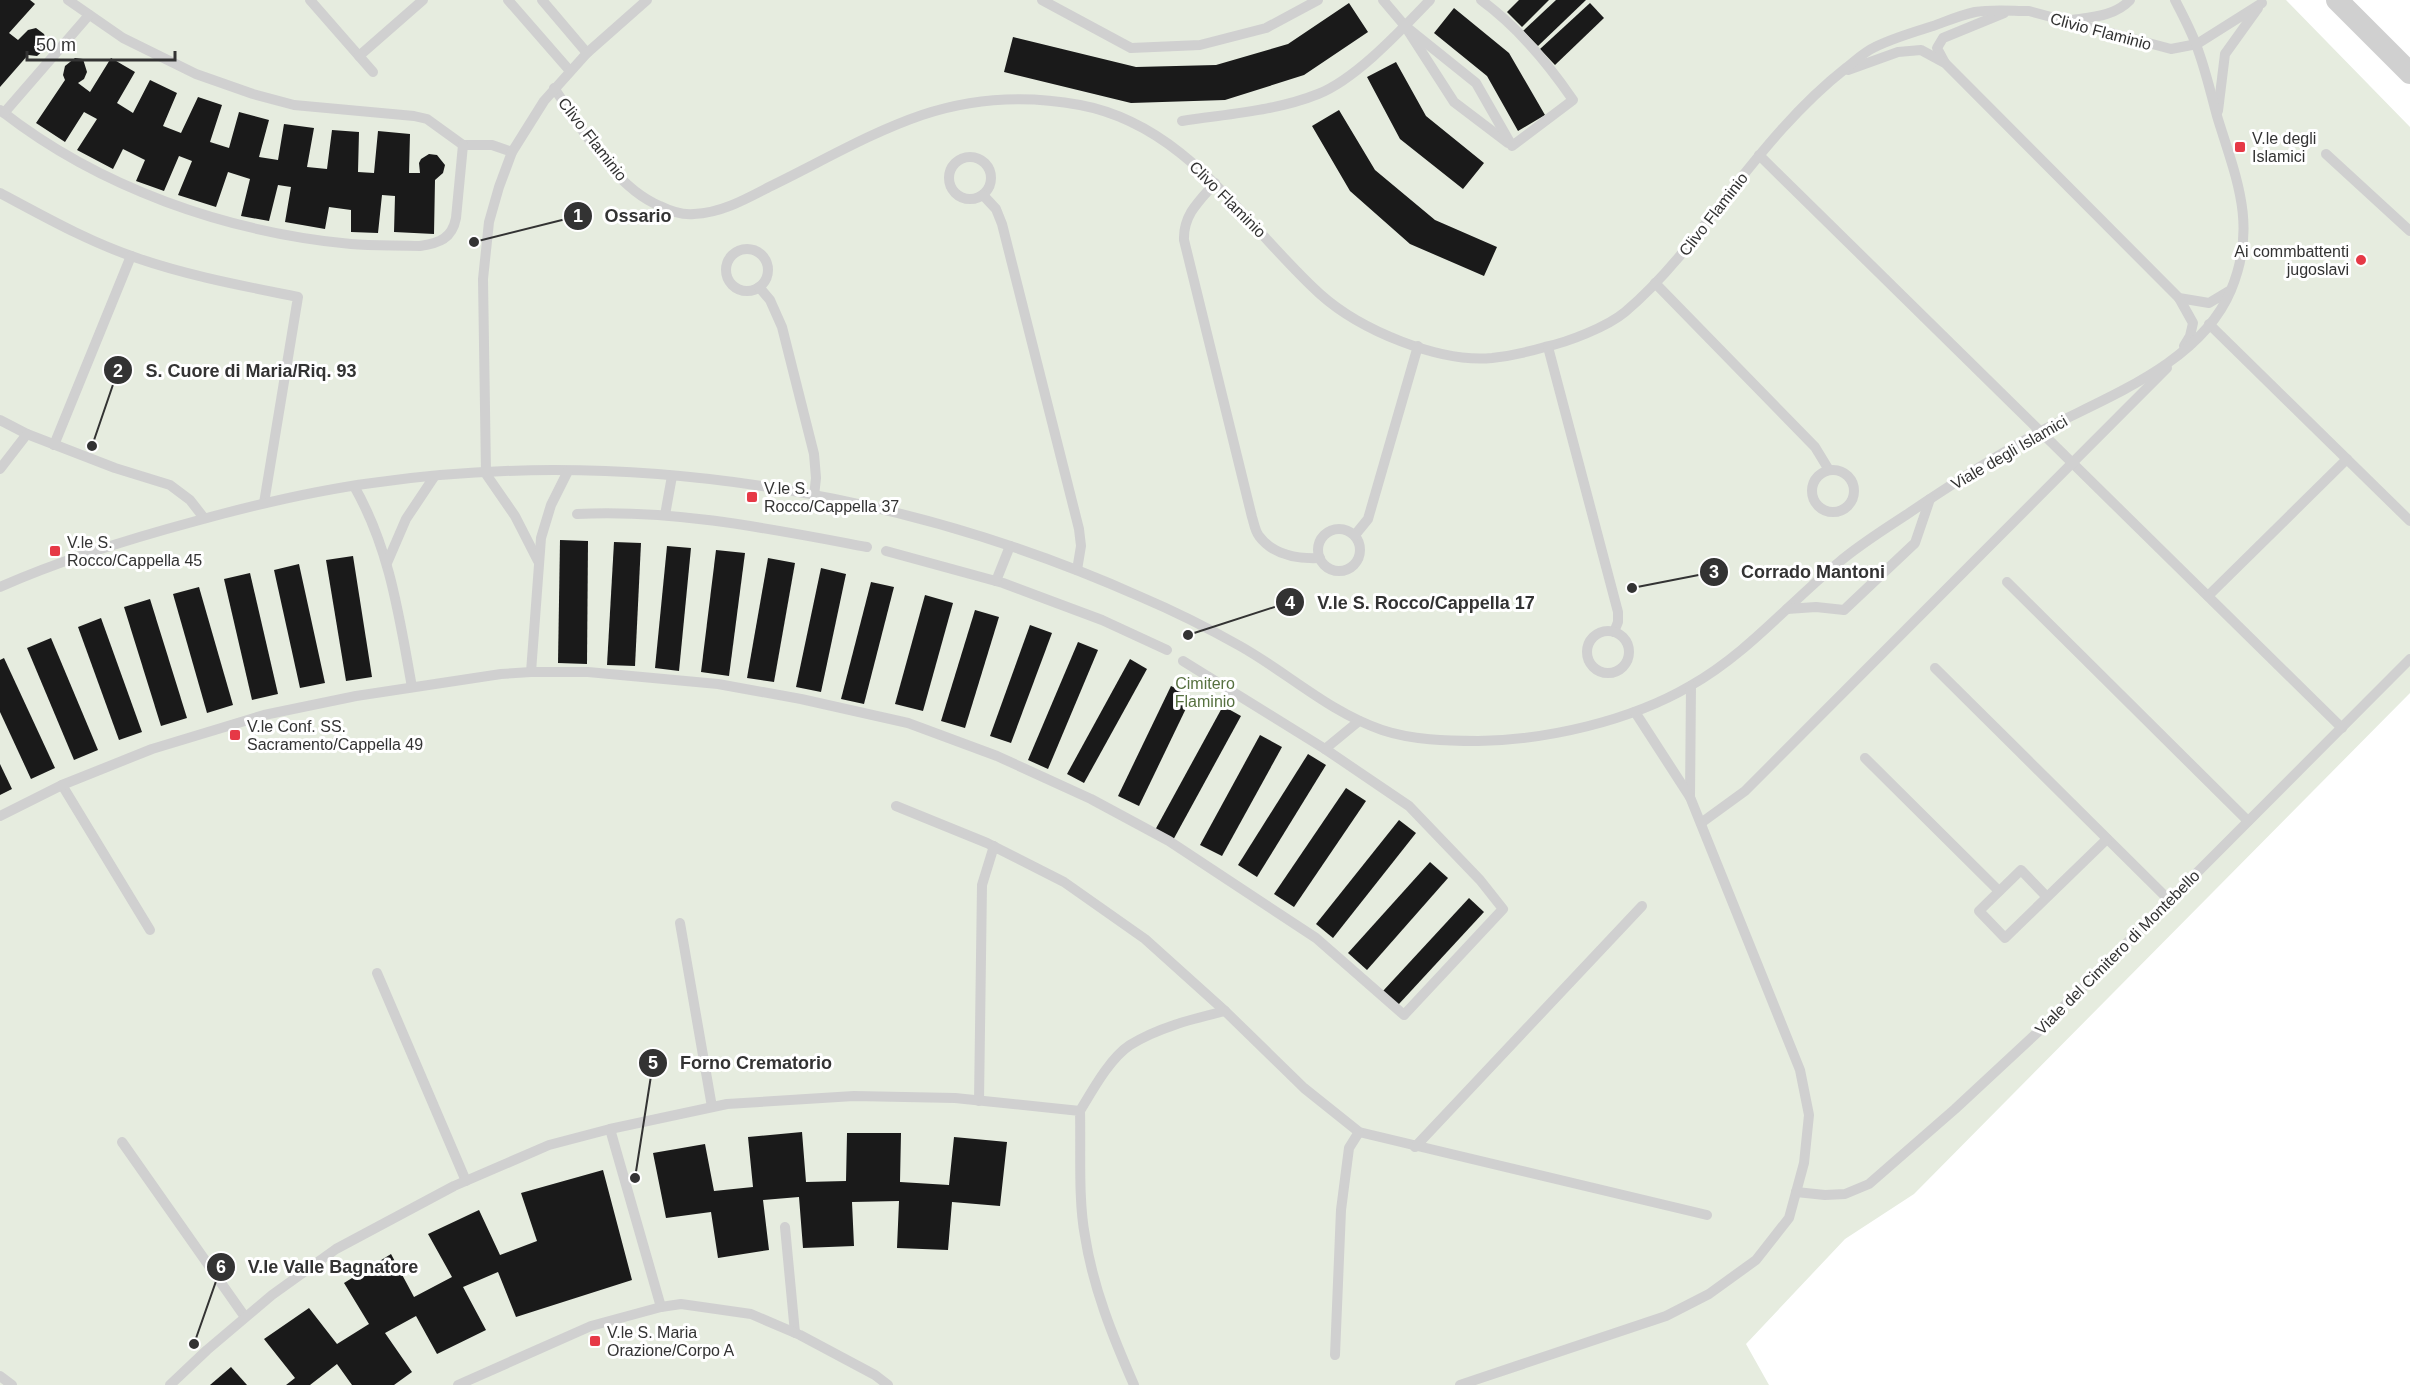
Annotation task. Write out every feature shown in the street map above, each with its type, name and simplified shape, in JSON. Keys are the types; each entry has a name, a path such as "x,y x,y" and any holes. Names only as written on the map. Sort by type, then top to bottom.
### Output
{"street":[{"path":"2337,0 2410,73"}],"lane":[{"path":"68,0 123,38 196,74 243,91 294,105 414,116 427,120 463,145 492,145 513,152"},
{"path":"310,0 373,72"},
{"path":"358,56 423,0"},
{"path":"508,0 570,71"},
{"path":"542,0 587,52"},
{"path":"538,561 515,516 486,474 484,252 493,206 513,152 554,88 587,52 647,0"},
{"path":"1042,0 1131,48 1200,45 1266,28 1318,0"},
{"path":"1383,0 1405,26 1455,102 1512,146"},
{"path":"1182,121 1292,103 1320,93 1345,79 1405,26 1430,0"},
{"path":"1481,0 1526,39 1552,68 1573,100 1512,146"},
{"path":"2065,21 2099,16 2121,9 2130,0"},
{"path":"2175,0 2197,44 2218,117"},
{"path":"2197,44 2263,2"},
{"path":"2218,117 2225,54 2263,2"},
{"name":"Clivio Flaminio","path":"1839,73 1872,48 1978,11 2029,11 2171,49 2197,44"},
{"path":"1945,63 1937,48 1943,38 2010,11"},
{"path":"89,15 2,111 54,146 127,186 196,213 269,232 352,244 420,246 430,244 447,238 454,227 463,145"},
{"path":"1405,26 1476,83 1512,146"},
{"path":"1701,823 1745,791 2074,463 2178,357 2190,336 2193,323 2179,298 1945,63 1921,50 1898,52 1839,73"},
{"name":"Clivo Flaminio","path":"554,88 595,147 625,182 650,202 684,214 708,212 742,201 880,132 940,109 987,100 1012,99 1058,102 1107,112 1138,126 1187,158 1215,183 1322,296 1354,320 1389,337 1418,346 1459,356 1489,358 1548,347 1585,333 1622,315 1689,246 1759,155 1822,86 1839,73"},
{"name":"Viale degli Islamici","path":"0,587 86,554 204,518 354,486 434,477 568,471 672,476 852,502 954,528 1010,546 1148,599 1242,647 1317,698 1359,721 1390,733 1431,739 1483,741 1551,734 1635,712 1691,686 1747,647 1841,560 1955,481 2178,357 2216,318 2231,289 2244,244 2242,191 2218,117"},
{"path":"2326,154 2410,231"},
{"path":"1759,155 2342,728"},
{"path":"968,157 981,160 986,165 991,177 990,184 982,195 969,199 962,198 951,189 949,175 956,163 968,157"},
{"path":"1215,183 1190,212 1185,222 1184,240 1252,518 1258,535 1275,550 1291,557 1320,558"},
{"path":"0,194 72,232 131,256 215,280 298,297 264,504"},
{"path":"982,195 1000,216 1017,280 1079,529 1081,546 1077,570"},
{"path":"745,249 758,252 763,256 768,269 764,282 759,287 746,291 739,290 728,281 726,267 732,254 745,249"},
{"path":"54,445 131,256"},
{"path":"1655,283 1815,447 1829,471"},
{"path":"759,287 776,309 787,344 814,454 816,478 814,496"},
{"path":"2179,298 2209,303 2231,289"},
{"path":"2209,324 2410,521"},
{"path":"1355,535 1368,519 1418,346"},
{"path":"1548,347 1618,612 1618,622 1614,632"},
{"path":"0,420 54,445 170,485 190,500 204,518"},
{"path":"0,469 27,434"},
{"path":"2208,596 2347,459"},
{"path":"531,672 541,538 547,516 568,471"},
{"path":"1829,471 1843,472 1854,488 1852,501 1848,507 1835,512 1822,509 1813,498 1812,491 1817,478 1829,471"},
{"path":"665,515 672,476"},
{"path":"387,563 409,513 434,477"},
{"path":"354,486 372,519 387,563 412,687"},
{"path":"1787,609 1816,607 1844,610 1915,543 1930,498"},
{"path":"576,514 619,512 665,515 867,547"},
{"path":"1342,529 1355,535 1360,548 1358,560 1347,569 1334,570 1323,563 1320,558 1319,543 1328,532 1342,529"},
{"path":"996,581 1010,546"},
{"path":"886,551 996,581 1102,620 1167,650"},
{"path":"2007,582 2248,821"},
{"path":"1601,632 1614,632 1625,640 1629,654 1623,667 1617,671 1604,673 1592,666 1588,660 1587,647 1601,632"},
{"name":"Viale del Cimitero di Montebello","path":"1796,1192 1825,1195 1845,1194 1869,1184 2040,1030 2410,659"},
{"path":"0,816 63,785 152,749 233,723 292,709 412,687 531,672 600,673 718,684 757,690 908,723 997,756 1091,799 1169,841 1316,938 1404,1015 1503,909 1480,880 1409,806 1324,749 1183,661"},
{"path":"1935,668 2169,900"},
{"path":"1690,797 1691,686"},
{"path":"1460,1385 1666,1316 1709,1294 1756,1260 1789,1218 1804,1163 1809,1115 1800,1070 1690,797 1635,712"},
{"path":"1324,749 1359,721"},
{"path":"1865,758 1999,891"},
{"path":"63,785 150,930"},
{"path":"896,806 994,846 1064,882 1144,939 1225,1011 1304,1088 1359,1132 1707,1215"},
{"path":"2047,897 2021,870 1978,911 2005,938 2108,839"},
{"path":"978,1101 982,885 994,846"},
{"path":"1415,1147 1642,906"},
{"path":"680,923 712,1107"},
{"path":"377,973 466,1181"},
{"path":"1134,1385 1112,1335 1095,1281 1084,1235 1080,1111 1101,1076 1128,1046 1181,1021 1225,1011"},
{"path":"170,1385 245,1317 336,1249 396,1215 549,1145 610,1129 727,1104 854,1096 978,1101 1080,1111"},
{"path":"610,1129 661,1307"},
{"path":"1335,1355 1341,1210 1349,1148 1359,1132"},
{"path":"122,1142 245,1317"},
{"path":"785,1227 795,1333"},
{"path":"458,1385 591,1326 661,1307 681,1304 751,1314 795,1333 875,1375 888,1385"},
{"path":"0,1376 12,1385"}],"green space":[{"name":"Cimitero Flaminio","path":"0,0 2286,0 2410,127 2410,693 1914,1194 1845,1239 1746,1344 1769,1385 0,1385"}],"building":[{"path":"0,0 30,0 35,4 9,33 18,40 28,30 36,28 44,34 47,42 44,50 37,56 28,55 0,87"},
{"path":"1519,0 1549,0 1522,27 1507,12"},
{"path":"1556,0 1586,0 1538,46 1523,31"},
{"path":"1349,3 1368,32 1304,75 1225,100 1131,103 1004,72 1013,37 1136,67 1216,65 1288,44"},
{"path":"1590,3 1604,18 1555,65 1540,49"},
{"path":"1454,8 1509,53 1545,115 1518,131 1487,76 1434,33"},
{"path":"75,58 83,59 87,72 84,79 78,83 90,92 111,58 135,72 117,103 133,113 150,80 177,93 163,126 181,133 198,97 222,105 210,142 229,148 239,112 269,120 259,157 278,160 284,124 314,128 307,167 327,169 332,130 359,132 358,172 374,173 378,131 410,134 409,173 420,173 419,163 429,154 437,155 445,165 443,173 435,180 434,234 394,232 395,196 382,195 378,233 351,232 351,210 329,207 325,229 285,222 291,187 278,185 269,221 241,216 250,179 228,172 216,207 178,195 192,161 179,156 164,191 136,181 145,160 123,149 113,169 77,150 97,119 84,112 65,142 36,123 65,80 63,75 65,66"},
{"path":"1396,62 1426,116 1484,163 1463,189 1400,139 1367,77"},
{"path":"1339,110 1375,170 1435,220 1497,247 1484,276 1410,244 1350,191 1312,126"},
{"path":"560,540 588,541 587,664 558,663"},
{"path":"614,542 641,543 635,666 607,665"},
{"path":"667,546 691,548 679,671 655,668"},
{"path":"716,550 745,553 729,676 701,672"},
{"path":"353,556 372,677 346,681 326,560"},
{"path":"768,558 795,563 774,682 747,678"},
{"path":"299,564 325,683 300,688 274,570"},
{"path":"821,568 846,574 821,692 796,687"},
{"path":"250,573 278,694 252,700 224,579"},
{"path":"871,582 894,587 864,704 841,699"},
{"path":"199,587 233,705 207,713 173,594"},
{"path":"925,595 953,603 923,711 895,704"},
{"path":"150,599 187,718 161,726 124,607"},
{"path":"975,610 999,617 965,728 941,721"},
{"path":"101,618 142,732 119,740 78,627"},
{"path":"1030,625 1052,633 1011,743 990,736"},
{"path":"51,638 98,750 74,760 27,648"},
{"path":"1078,642 1098,650 1048,769 1028,760"},
{"path":"4,658 55,768 31,779 0,712 0,660"},
{"path":"1130,659 1147,669 1084,783 1067,774"},
{"path":"1171,686 1192,696 1139,806 1118,796"},
{"path":"1223,706 1241,716 1172,842 1154,832"},
{"path":"1260,735 1282,747 1222,856 1200,845"},
{"path":"1308,754 1326,765 1257,877 1238,865"},
{"path":"0,764 12,789 0,795"},
{"path":"1346,788 1366,801 1294,907 1274,894"},
{"path":"1399,820 1416,833 1333,938 1316,924"},
{"path":"1430,862 1448,878 1367,970 1348,953"},
{"path":"1469,898 1484,912 1398,1005 1383,991"},
{"path":"802,1132 806,1182 846,1181 847,1133 901,1133 900,1182 949,1185 954,1137 1007,1142 1000,1206 952,1202 948,1250 897,1248 899,1201 852,1202 854,1246 803,1248 799,1197 763,1200 769,1250 718,1258 711,1212 666,1218 653,1153 705,1144 714,1191 753,1187 748,1137"},
{"path":"603,1170 632,1280 516,1317 498,1272 463,1287 486,1330 437,1354 416,1316 385,1333 412,1372 394,1385 352,1385 337,1364 310,1385 286,1385 295,1378 264,1339 309,1308 337,1344 369,1324 344,1283 391,1254 414,1297 452,1277 428,1234 479,1210 500,1255 537,1241 521,1193"},
{"path":"231,1367 247,1385 210,1385"}],"place":[{"name":"V.le degli Islamici","path":"2240,147"},
{"name":"Ossario","path":"474,242"},
{"name":"Ai commbattenti jugoslavi","path":"2361,260"},
{"name":"S. Cuore di Maria/Riq. 93","path":"92,446"},
{"name":"V.le S. Rocco/Cappella 37","path":"752,497"},
{"name":"V.le S. Rocco/Cappella 45","path":"55,551"},
{"name":"Corrado Mantoni","path":"1632,588"},
{"name":"V.le S. Rocco/Cappella 17","path":"1188,635"},
{"name":"V.le Conf. SS. Sacramento/Cappella 49","path":"235,735"},
{"name":"Forno Crematorio","path":"635,1178"},
{"name":"V.le S. Maria Orazione/Corpo A","path":"595,1341"},
{"name":"V.le Valle Bagnatore","path":"194,1344"}]}
